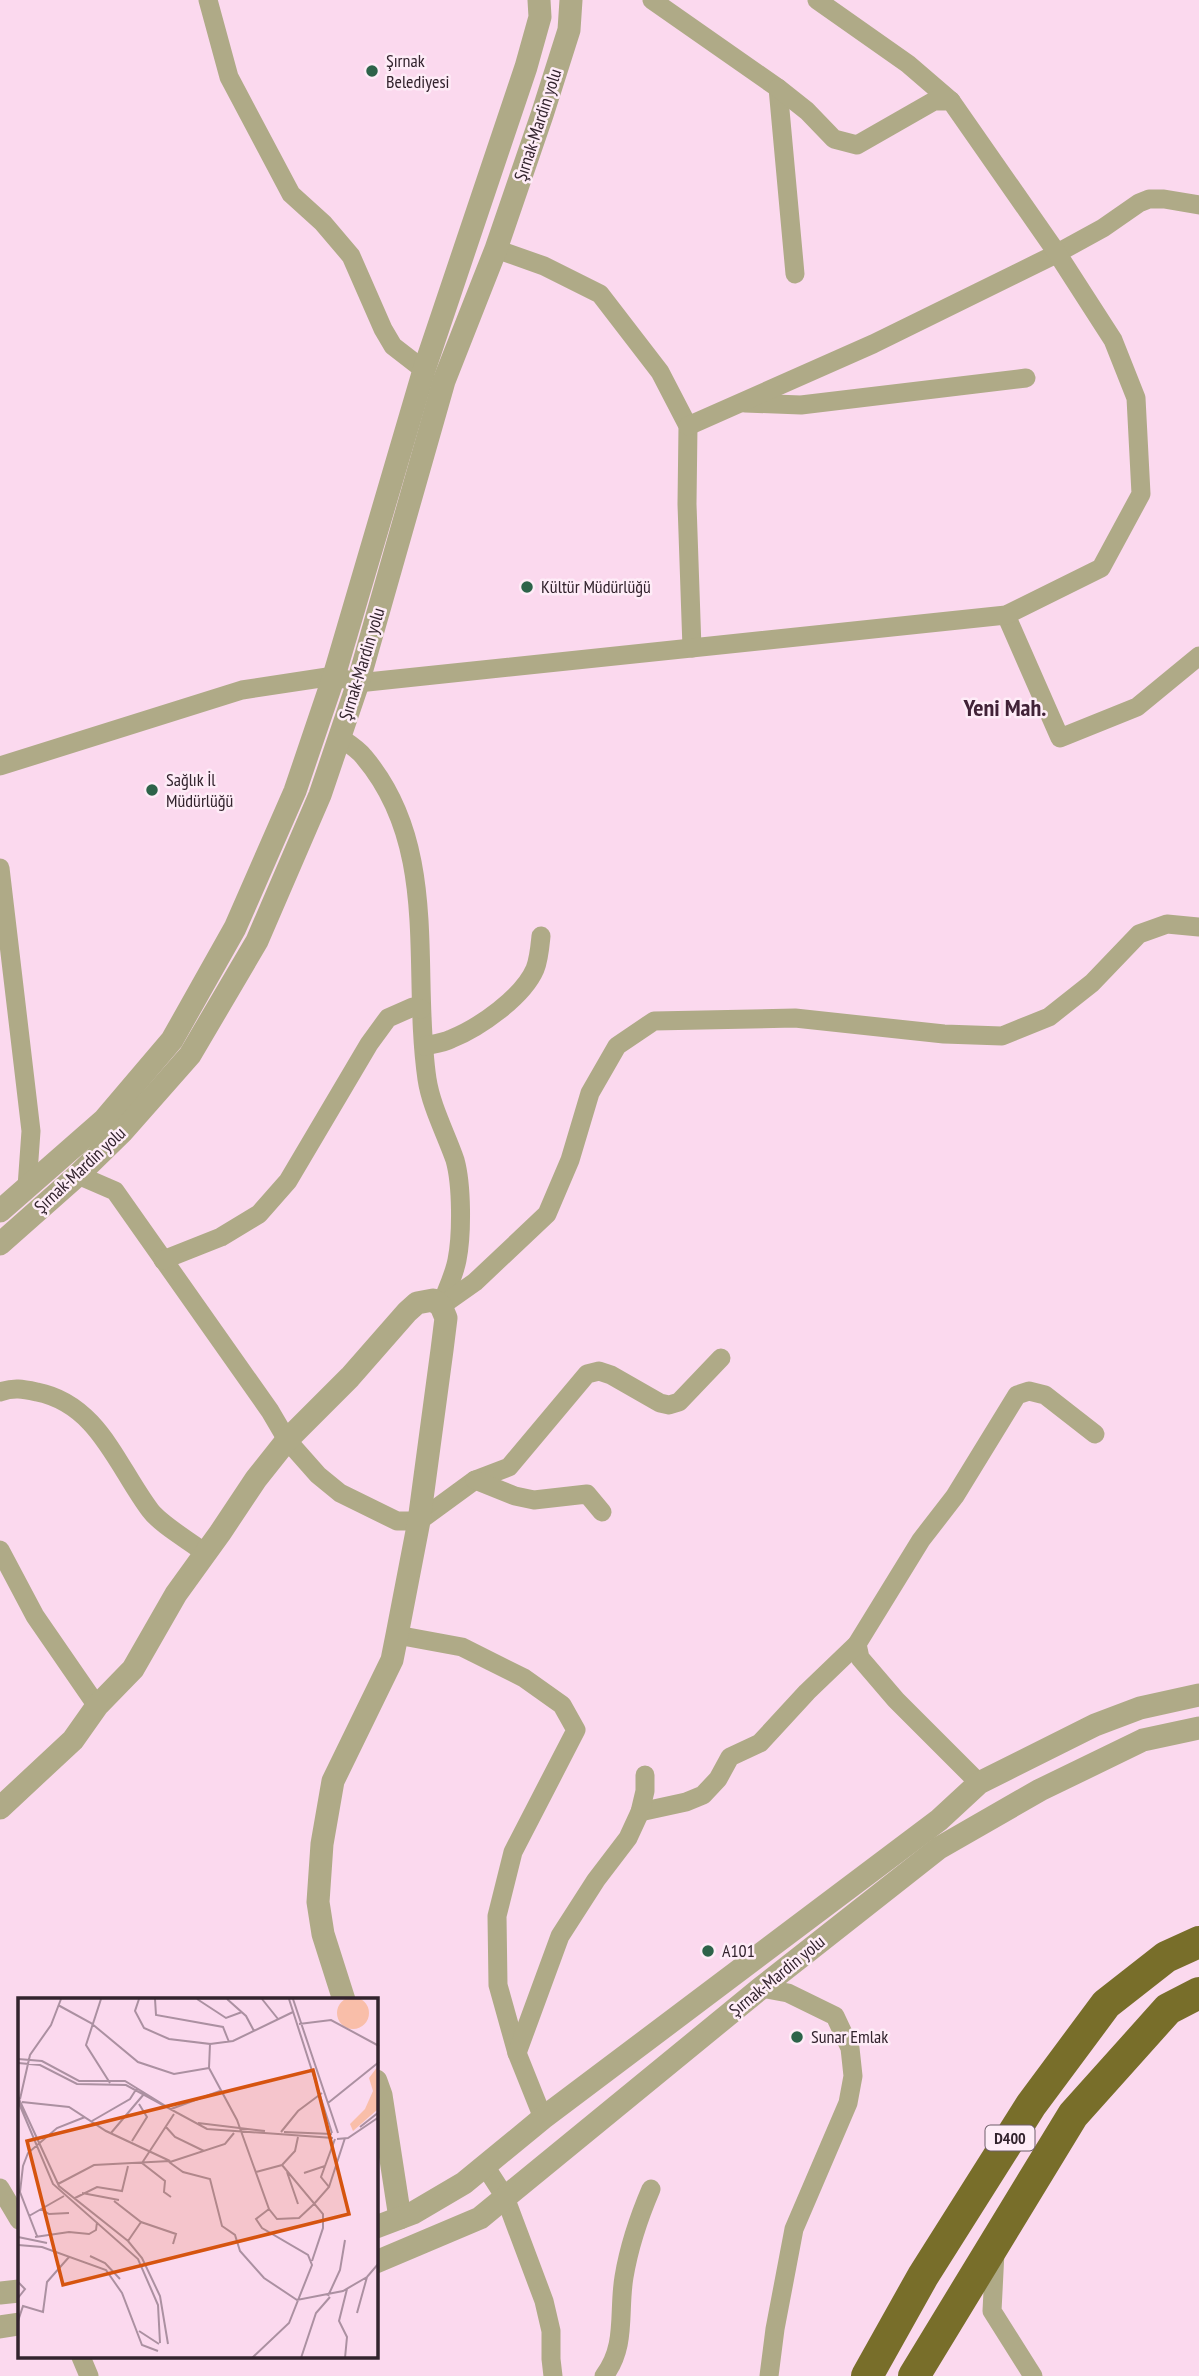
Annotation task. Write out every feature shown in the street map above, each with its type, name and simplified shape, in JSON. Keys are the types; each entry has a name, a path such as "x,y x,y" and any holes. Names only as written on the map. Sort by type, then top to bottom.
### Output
{"highway":[{"name":"D400","path":"867,2376 923,2276 1031,2105 1106,2004 1167,1957 1199,1942"},
{"name":"D400","path":"914,2376 1073,2115 1168,2010 1199,1993"}],"street":[{"path":"208,0 229,77 292,194 323,223 351,256 393,346 424,370"},
{"name":"Şırnak-Mardin yolu","path":"0,1211 104,1120 172,1040 240,915 295,790 334,676 424,370 526,67 540,17 539,0"},
{"name":"Şırnak-Mardin yolu","path":"0,1244 123,1131 191,1055 257,941 320,795 340,737 358,683 444,381 496,249 569,30 571,0"},
{"path":"652,0 778,88 807,111 834,139 857,145 934,101 951,101"},
{"path":"0,766 242,690 334,676 358,683 1006,615 1101,568 1141,494 1136,398 1113,340 1057,253 951,101 908,64 817,0"},
{"path":"778,88 794,274"},
{"path":"688,426 873,344 1057,253 1103,228 1139,203 1149,199 1164,199 1199,205"},
{"path":"496,249 544,266 600,294 660,372 688,426 687,504 692,648"},
{"path":"739,403 801,405 1026,378"},
{"path":"1006,615 1060,738 1137,707 1199,656"},
{"path":"340,737 363,755 391,793 407,832 421,930 421,1009 428,1082 456,1163 461,1204 457,1260 441,1306"},
{"path":"0,868 31,1131 27,1187"},
{"path":"441,1306 475,1282 547,1214 570,1160 590,1093 617,1046 654,1021 794,1018 944,1034 1002,1036 1049,1017 1092,983 1139,934 1167,924 1199,927"},
{"path":"424,1046 449,1040 479,1026 510,1000 536,968 541,936"},
{"path":"163,1260 221,1237 259,1214 288,1181 369,1044 388,1018 413,1007 421,1009"},
{"path":"78,1175 115,1191 270,1411 287,1440 318,1475 340,1493 397,1521 419,1521 475,1480 509,1467 587,1374 599,1371 611,1375 660,1403 669,1405 679,1402 721,1358"},
{"path":"0,1808 73,1740 97,1706 133,1669 176,1594 256,1479 287,1440 417,1303 433,1300 441,1306 446,1318 419,1521 392,1660 333,1781 322,1844 318,1902 323,1934 343,1998"},
{"path":"0,1392 13,1387 48,1394 81,1412 107,1440 152,1513 205,1553"},
{"path":"640,1812 686,1802 703,1795 718,1779 730,1757 760,1742 857,1644 921,1540 956,1496 1017,1395 1029,1391 1045,1395 1095,1434"},
{"path":"475,1480 515,1496 534,1500 587,1494 602,1512"},
{"path":"0,1550 35,1616 97,1706"},
{"path":"397,1635 462,1647 524,1678 562,1705 576,1730 513,1852 496,1916 498,1985 517,2053 543,2118"},
{"path":"857,1644 860,1658 896,1700 979,1783"},
{"name":"Şırnak-Mardin yolu","path":"378,2226 413,2213 464,2183 543,2118 939,1821 979,1783 1095,1725 1140,1709 1199,1695"},
{"name":"Şırnak-Mardin yolu","path":"378,2261 480,2218 761,1988 939,1847 1040,1790 1143,1740 1199,1728"},
{"path":"517,2053 560,1936 596,1880 628,1838 640,1812 645,1791 645,1775"},
{"path":"761,1988 788,1993 835,2016 850,2048 853,2076 848,2104 794,2229 769,2376"},
{"path":"378,2087 400,2218"},
{"path":"485,2166 505,2197 544,2301 551,2331 553,2376"},
{"path":"0,2188 18,2218"},
{"path":"604,2376 617,2353 629,2251 651,2189"},
{"path":"995,2240 992,2311 1032,2376"},
{"path":"0,2293 18,2291"},
{"path":"0,2327 18,2325"},
{"path":"81,2358 89,2376"}],"place":[{"name":"Şırnak Belediyesi","path":"372,71"},
{"name":"Kültür Müdürlüğü","path":"527,587"},
{"name":"Sağlık İl Müdürlüğü","path":"152,790"},
{"name":"A101","path":"708,1951"},
{"name":"Sunar Emlak","path":"797,2037"}],"district":[{"name":"Yeni Mah.","path":"1005,708"}]}
